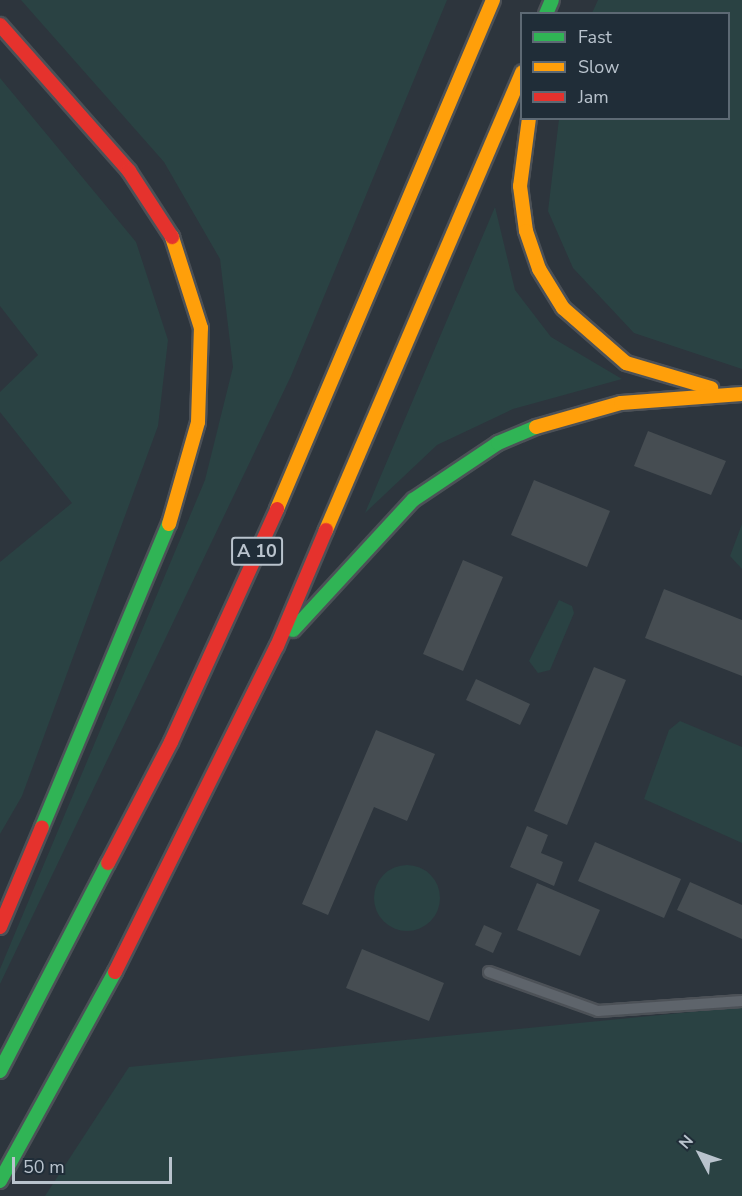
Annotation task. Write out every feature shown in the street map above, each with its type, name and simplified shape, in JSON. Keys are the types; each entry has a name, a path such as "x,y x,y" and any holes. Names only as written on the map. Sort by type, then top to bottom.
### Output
{"highway":[{"name":"A 10","path":"0,1071 171,742 314,426 493,0"},
{"path":"0,26 129,171 180,250 201,328 198,422 169,524 0,927"},
{"name":"A 10","path":"0,1181 132,941 277,646 520,77"},
{"path":"529,120 520,186 526,231 539,269 563,308 592,339 626,363 683,384 742,394"},
{"path":"277,646 413,500 498,442 561,417 621,403 742,394"}],"lane":[{"path":"489,972 598,1011 742,1001"}],"green space":[{"path":"21,0 447,0 291,376 0,984 0,969 205,480 233,367 220,259 164,162"},
{"path":"598,0 742,0 742,369 634,333 573,268 548,211 559,120 730,120 730,12 592,12"},
{"path":"0,78 136,242 168,340 158,426 22,796 0,834 0,562 72,503 0,412 0,392 38,355 0,306"},
{"path":"495,207 515,290 551,337 622,379 513,409 437,445 365,513"},
{"path":"742,524 742,569 730,556"},
{"path":"559,600 572,606 574,613 550,670 538,673 529,661"},
{"path":"680,721 742,747 742,843 644,799 669,730"},
{"path":"407,865 420,868 430,875 437,885 440,898 437,911 430,921 420,928 407,931 394,928 384,921 377,911 374,898 377,885 384,875 394,868"},
{"path":"742,1007 742,1196 45,1196 129,1067"}],"building":[{"path":"648,431 726,461 711,495 634,466"},
{"path":"534,480 610,511 587,567 511,535"},
{"path":"463,560 503,577 463,671 423,654"},
{"path":"664,589 742,620 742,676 645,638"},
{"path":"594,667 626,680 567,825 534,811"},
{"path":"476,679 530,704 520,725 466,700"},
{"path":"376,730 435,754 407,821 374,807 328,915 302,904"},
{"path":"527,826 548,835 541,853 563,862 554,886 510,867"},
{"path":"595,842 681,879 664,918 578,881"},
{"path":"690,882 742,905 742,939 677,910"},
{"path":"537,883 600,910 580,956 517,930"},
{"path":"484,925 502,933 493,953 475,945"},
{"path":"362,949 444,983 429,1021 346,988"}],"traffic: fast":[{"path":"547,12 552,0"},
{"path":"293,630 413,500 498,443 536,427"},
{"path":"42,827 169,524"},
{"path":"0,1071 108,863"},
{"path":"0,1181 115,972"}],"traffic: slow":[{"path":"277,509 493,0"},
{"path":"326,530 520,77"},
{"path":"529,120 520,186 526,231 539,269 563,308 626,363 711,388"},
{"path":"169,524 198,422 201,328 172,237"},
{"path":"536,427 621,403 742,394"}],"traffic: jam":[{"path":"0,25 129,171 172,237"},
{"path":"108,863 171,742 277,509"},
{"path":"115,972 277,646 326,530"},
{"path":"0,927 42,827"}]}
